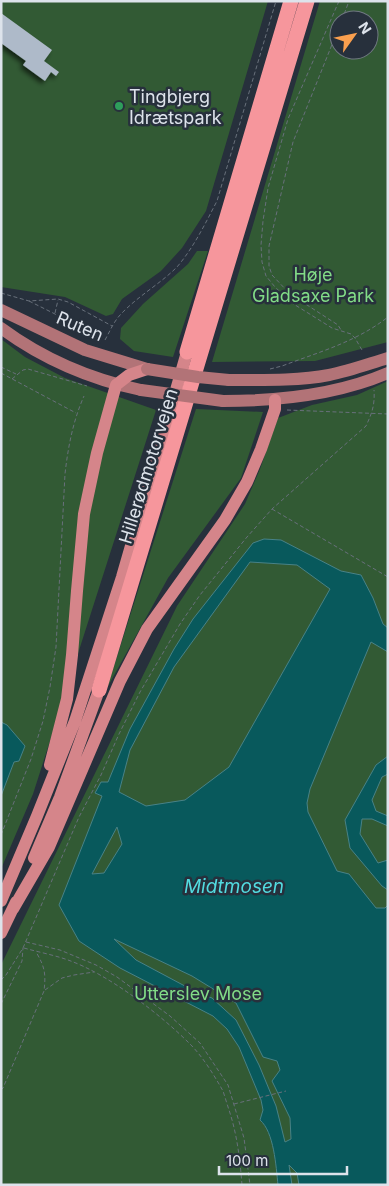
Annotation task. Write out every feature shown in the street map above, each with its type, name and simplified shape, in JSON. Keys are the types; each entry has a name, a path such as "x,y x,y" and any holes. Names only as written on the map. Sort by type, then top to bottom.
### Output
{"highway":[{"name":"Hillerødmotorvejen","path":"188,352 291,1"},
{"name":"Hillerødmotorvejen","path":"99,690 307,1"}],"main road":[{"name":"Hillerødmotorvejen","path":"1,901 38,816 75,721 120,586 188,352"},
{"path":"38,816 67,699 84,514 97,453 116,385 129,375 147,368"},
{"path":"12,910 49,847 120,681 146,629 230,513 247,482 262,449 275,404"},
{"name":"Hillerødmotorvejen","path":"1,933 60,797 99,690"}],"street":[{"name":"Ruten","path":"1,310 85,350 147,368 198,377 229,380 305,378 353,369 388,358"},
{"path":"1,328 51,359 116,385 223,401 275,404 355,384 388,373"},
{"path":"255,380 265,386 275,404"}],"path":[{"path":"105,340 120,315 177,266 190,251 204,227 217,201 276,1"},
{"path":"339,1 288,119 268,188 261,245 262,262 266,276 292,302 332,328 351,334 362,350"},
{"path":"329,52 293,142 269,246 269,266 272,275 290,294 338,325 341,331"},
{"path":"1,293 29,301 55,314 87,336 108,347"},
{"path":"29,301 58,299 68,302 112,327"},
{"path":"55,314 58,299"},
{"path":"282,366 355,338 388,317"},
{"path":"1,367 16,374 12,379"},
{"path":"1,373 77,414"},
{"path":"1,980 23,948 79,817 119,734 140,692 180,624 200,595 272,509 366,426 372,413 374,389"},
{"path":"1,835 31,759 43,721 50,687 56,647 68,448 84,396"},
{"path":"275,404 388,414"},
{"path":"272,509 388,577"},
{"path":"25,942 60,950 96,965 117,977 170,1016 200,1043 228,1085 244,1138 250,1185"},
{"path":"23,948 68,960 94,972 133,996 192,1045 209,1067 224,1093 233,1123 240,1159 242,1185"},
{"path":"1,1004 22,961 23,948"},
{"path":"1,1090 44,991 46,977 42,963 35,951"},
{"path":"44,991 62,978 94,972"},
{"path":"234,1104 286,1091"}],"green space":[{"name":"Tingbjerg Idrætspark","path":"1,1 268,1 206,211 182,248 161,271 122,299 113,314 106,316 65,297 1,287"},
{"name":"Høje Gladsaxe Park","path":"320,1 388,1 388,342 315,361 212,362"},
{"path":"197,251 208,251 173,357 134,351 120,339 121,328 143,304 188,264"},
{"path":"1,339 25,357 65,378 156,410 33,794 1,869"},
{"name":"Utterslev Mose","path":"388,381 388,1185 1,1185 1,965 177,606 245,504 278,418 312,405 357,395"},
{"path":"196,409 263,412 241,478 168,578 107,688"}],"water":[{"name":"Midtmosen","path":"264,539 281,540 341,571 361,575 373,598 383,624 388,628 388,652 371,642 310,789 307,803 308,812 337,871 349,874 376,908 385,908 388,905 388,1185 299,1185 297,1173 289,1165 292,1185 278,1185 271,1141 265,1125 260,1120 263,1110 261,1100 239,1047 227,1029 213,1016 120,968 79,941 59,905 102,796 95,793 101,782 108,782 130,729 174,649 193,619 253,543","holes":["250,562 297,565 330,589 229,767 185,800 146,806 119,792 130,750 174,667","117,827 122,844 104,873 92,874","114,939 192,976 236,1003 263,1057 277,1061 280,1070 272,1081 290,1118 291,1139 285,1142 276,1106 259,1065 236,1020 212,998 198,993 136,960"]},
{"path":"1,722 7,725 25,746 19,761 14,762 1,796"},
{"path":"388,756 388,774 382,777 372,800 376,811 388,816 388,826 372,819 362,819 360,834 378,863 388,860 388,890 382,886 350,848 345,820 376,765"}],"building":[{"path":"1,13 52,50 44,61 59,72 56,76 51,72 45,81 23,65 26,61 1,43"}],"place":[{"name":"Tingbjerg Idrætspark","path":"119,106"}]}
